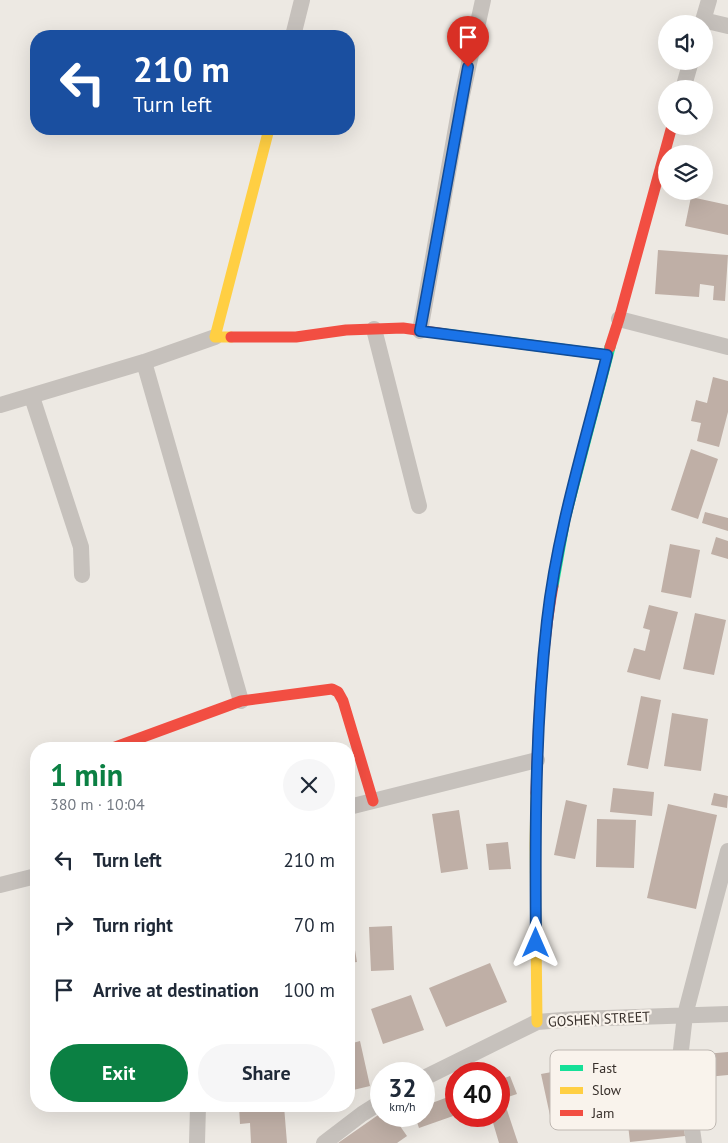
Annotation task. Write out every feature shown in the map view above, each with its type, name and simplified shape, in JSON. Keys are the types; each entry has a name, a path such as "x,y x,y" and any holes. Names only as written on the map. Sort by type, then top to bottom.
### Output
{"street":[{"path":"294,30 302,0"},
{"path":"420,331 461,100 483,0"},
{"path":"705,15 709,0"},
{"path":"713,24 728,26"},
{"path":"215,337 267,135"},
{"path":"537,1022 537,760 547,620 565,519 607,355 669,135"},
{"path":"618,319 728,347"},
{"path":"0,405 144,362 215,337 296,337 346,330 403,328 607,355"},
{"path":"374,329 418,506"},
{"path":"144,362 241,701"},
{"path":"32,396 81,548 82,575"},
{"path":"129,742 241,701 332,688 338,692 343,701 373,801"},
{"path":"355,806 537,760"},
{"path":"681,1050 685,1015 728,851"},
{"path":"0,885 30,878"},
{"name":"GOSHEN STREET","path":"435,1073 537,1022 728,1014"},
{"path":"324,1143 370,1109"},
{"path":"197,1143 198,1112"},
{"path":"692,1130 694,1143"}],"building":[{"path":"690,200 705,200 728,205 728,235 685,226"},
{"path":"658,250 728,255 725,301 713,300 714,286 700,284 699,297 655,294"},
{"path":"713,377 728,381 728,412 719,447 697,441 701,423 691,421 696,400 707,403"},
{"path":"691,449 718,459 698,519 671,510"},
{"path":"705,512 728,518 728,531 702,523"},
{"path":"716,537 728,541 728,559 711,554"},
{"path":"670,544 700,550 691,598 661,592"},
{"path":"649,605 678,612 660,680 627,672 634,648 645,651 650,630 643,628"},
{"path":"695,613 726,620 714,675 683,669"},
{"path":"641,696 661,700 648,769 627,765"},
{"path":"672,713 708,719 701,771 664,766"},
{"path":"613,788 654,792 652,816 610,812"},
{"path":"714,793 728,796 727,808 711,805"},
{"path":"566,800 587,805 575,859 554,855"},
{"path":"668,804 717,815 696,909 647,898"},
{"path":"459,810 468,869 441,873 432,814"},
{"path":"597,819 636,820 634,868 596,867"},
{"path":"508,842 511,869 489,870 486,844"},
{"path":"392,926 394,970 371,971 369,927"},
{"path":"490,963 507,1002 446,1027 429,988"},
{"path":"411,995 424,1030 383,1044 371,1009"},
{"path":"360,1041 370,1086 355,1090 355,1042"},
{"path":"728,1052 728,1075 716,1076 716,1053"},
{"path":"550,1072 550,1115 541,1074"},
{"path":"510,1076 517,1094 510,1096"},
{"path":"445,1098 445,1119 435,1122 435,1102"},
{"path":"239,1112 284,1112 287,1143 251,1143 250,1123 240,1124"},
{"path":"510,1119 518,1143 499,1143 494,1127 510,1127"},
{"path":"370,1121 370,1127 401,1127 407,1136 397,1143 338,1143"},
{"path":"629,1130 684,1130 685,1136 630,1142"}],"traffic: fast":[{"path":"445,334 607,355"},
{"path":"553,586 565,519 610,347"}],"traffic: slow":[{"path":"231,337 215,337 267,135"},
{"path":"536,793 537,1022"}],"traffic: jam":[{"path":"610,347 670,135"},
{"path":"231,337 296,337 346,330 403,328 445,334"},
{"path":"536,793 543,663 553,586"},
{"path":"129,742 241,701 332,689 338,692 343,701 373,801"}],"route":[{"path":"468,67 420,331 607,355 565,519 547,620 537,760 536,943"}]}
